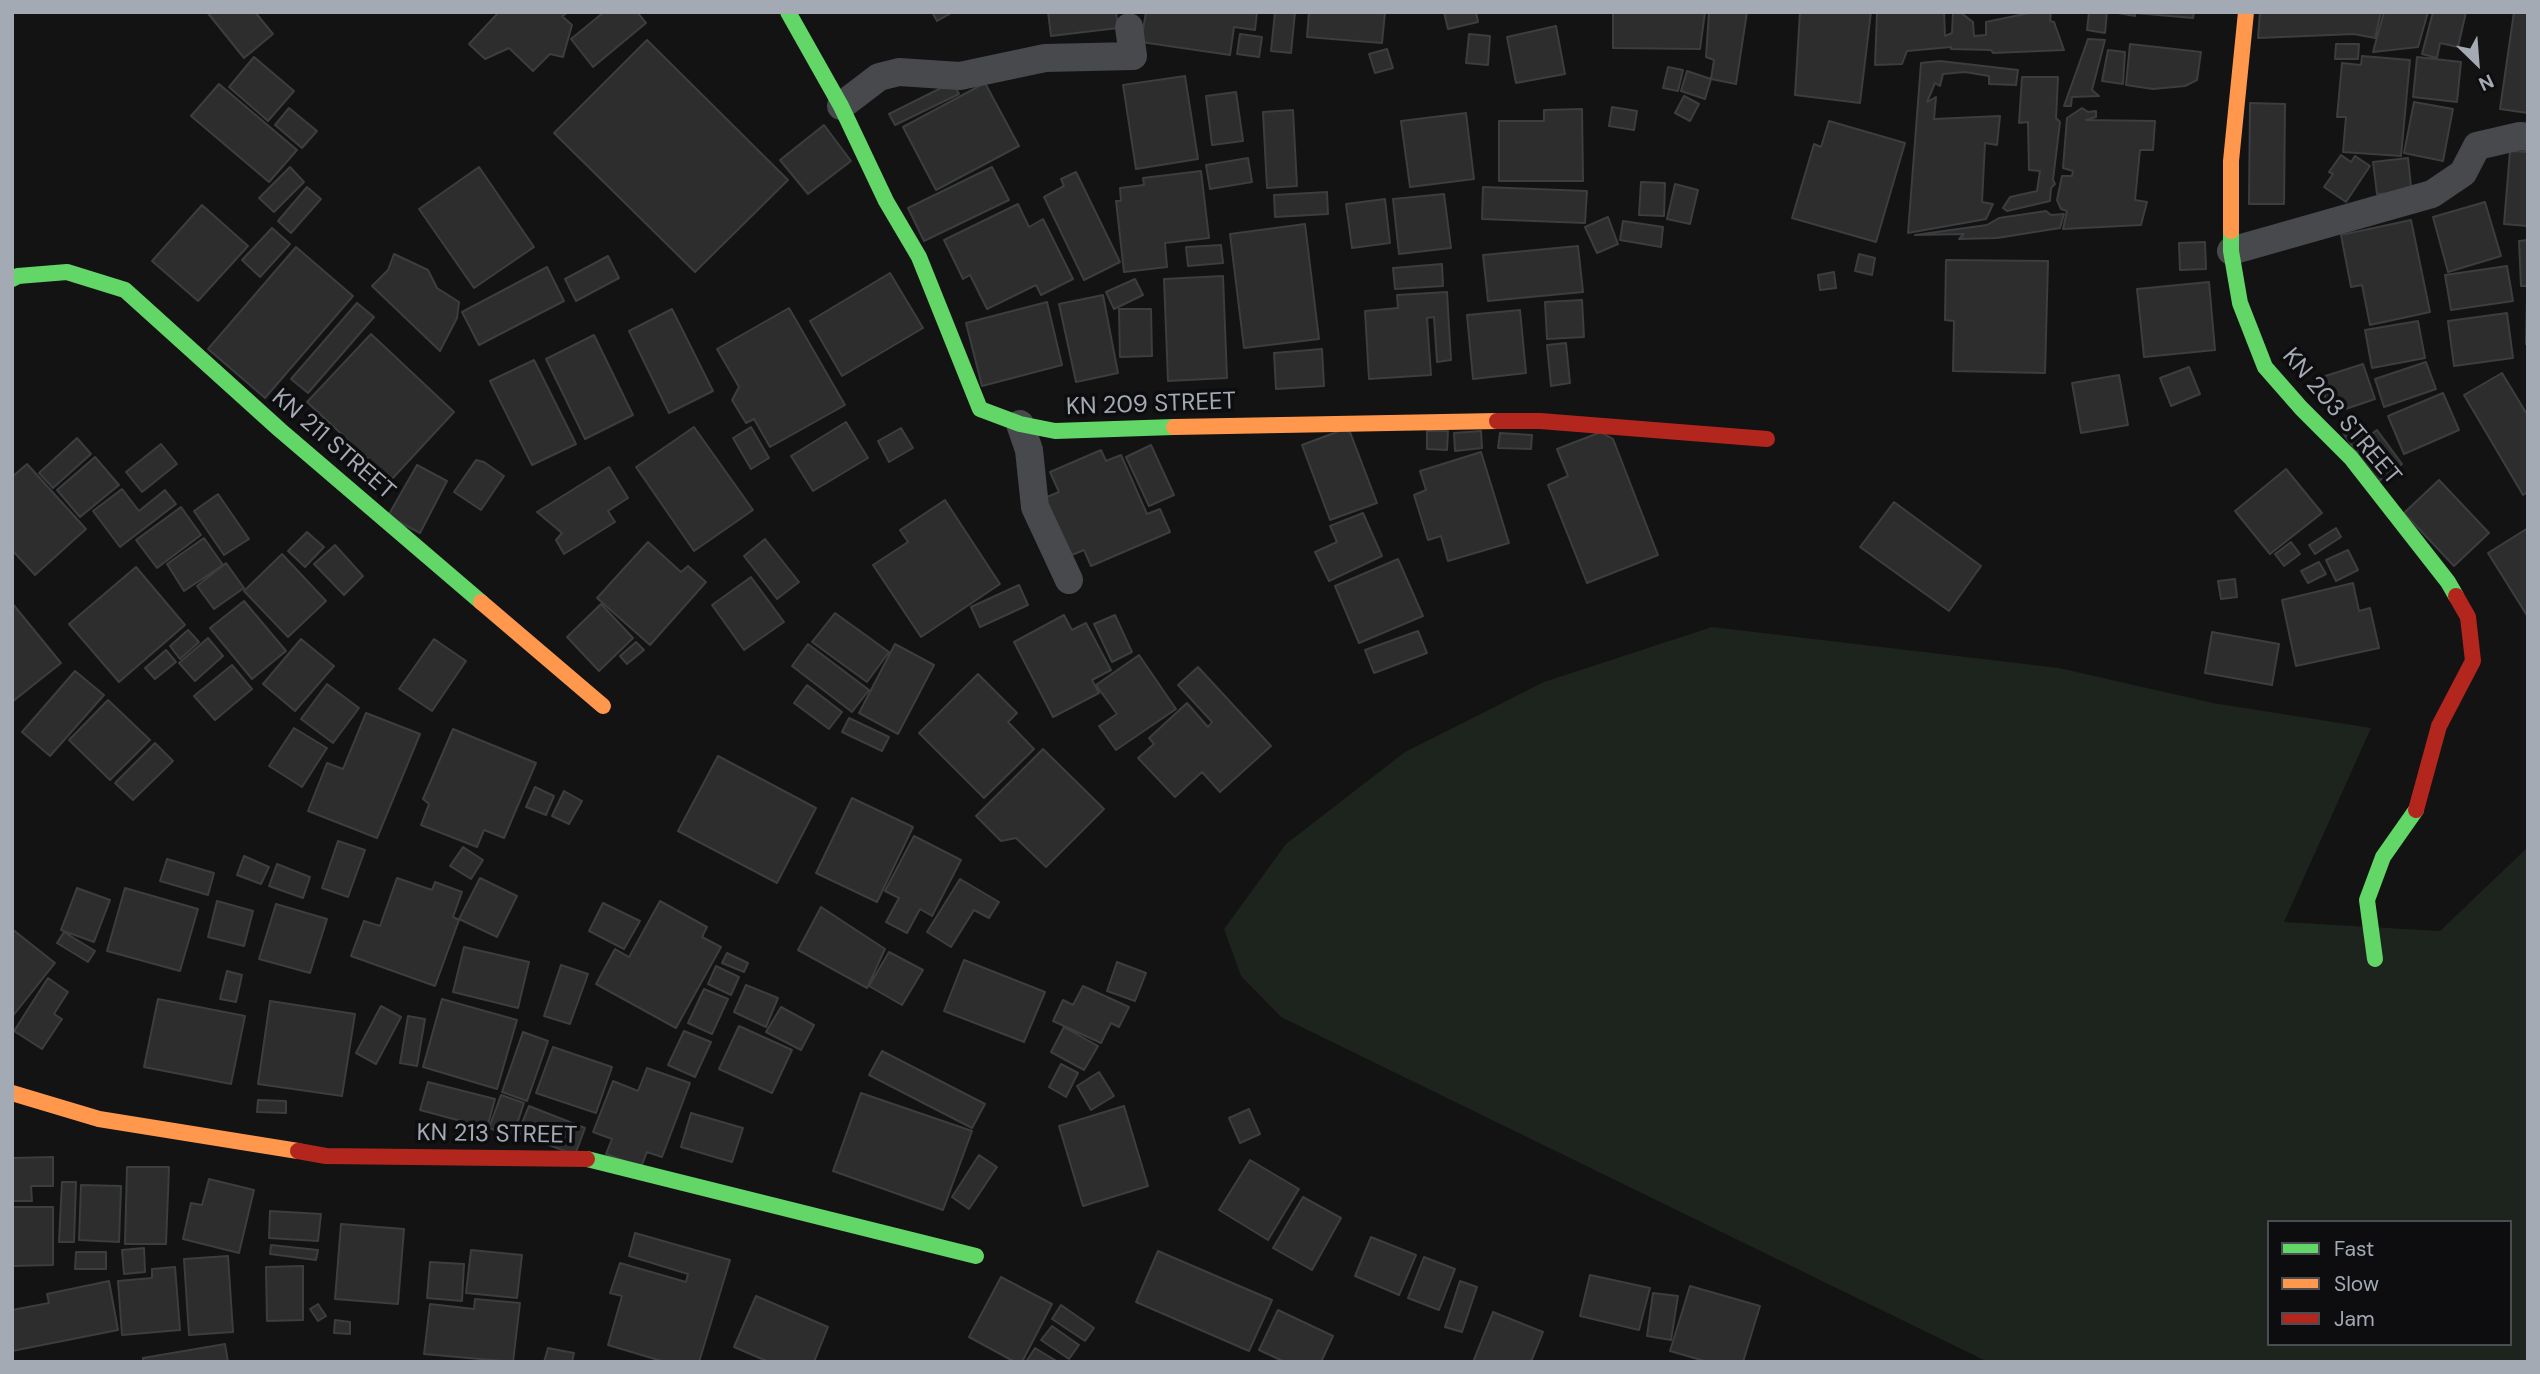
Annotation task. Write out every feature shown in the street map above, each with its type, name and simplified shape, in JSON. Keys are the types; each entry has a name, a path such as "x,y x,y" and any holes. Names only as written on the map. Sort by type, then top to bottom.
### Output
{"street":[{"name":"KN 209 STREET","path":"788,12 841,106 886,201 919,257 980,410 1020,424 1055,431 1265,424 1541,421 1767,439"},
{"name":"KN 203 STREET","path":"2246,12 2231,161 2231,251 2240,303 2265,367 2351,458 2448,582 2468,617 2473,661 2439,726 2416,812 2383,857 2367,900 2375,959"},
{"name":"KN 211 STREET","path":"12,279 67,272 125,290 279,430 603,706"},
{"name":"KN 213 STREET","path":"12,1093 99,1119 326,1156 583,1158 976,1256"}],"lane":[{"path":"841,106 879,77 899,72 960,76 1045,58 1133,56 1129,27"},
{"path":"2231,251 2432,194 2462,173 2477,146 2520,136 2528,137"},
{"path":"1020,424 1029,450 1035,507 1069,580"}],"shaded area":[{"path":"1712,627 2059,668 2213,703 2371,728 2284,922 2440,931 2528,847 2528,1362 1988,1362 1281,1017 1241,976 1224,929 1286,844 1405,752 1544,682"}],"building":[{"path":"207,12 255,12 273,34 244,58"},
{"path":"499,12 569,12 562,16 572,25 563,57 550,54 533,71 509,48 485,59 469,44"},
{"path":"604,12 637,12 646,23 593,67 571,39"},
{"path":"932,12 953,12 937,21"},
{"path":"1048,12 1116,12 1118,28 1051,36"},
{"path":"1146,12 1257,12 1255,30 1234,27 1230,55 1141,42"},
{"path":"1275,12 1295,12 1291,53 1271,51"},
{"path":"1309,12 1385,12 1382,43 1307,37"},
{"path":"1444,12 1476,12 1478,22 1448,29"},
{"path":"1613,12 1705,12 1700,49 1613,48"},
{"path":"1709,12 1747,12 1736,84 1711,79 1714,60 1706,57"},
{"path":"1800,12 1871,12 1860,103 1795,95"},
{"path":"1877,12 1944,12 1945,36 1952,33 1953,12 1960,12 1973,22 1974,36 1986,35 1986,22 2034,12 2051,12 2050,21 2054,22 2064,50 1993,53 1991,50 1951,47 1907,51 1902,64 1875,65"},
{"path":"2089,12 2107,12 2105,33 2087,30"},
{"path":"2112,12 2194,12 2193,18 2135,13 2135,16"},
{"path":"2260,12 2381,12 2375,38 2354,34 2258,38"},
{"path":"2384,12 2428,12 2418,47 2373,52"},
{"path":"2433,12 2466,12 2458,47 2440,43 2437,58 2422,54"},
{"path":"2514,12 2528,13 2528,113 2500,109"},
{"path":"1556,26 1565,74 1516,83 1507,37"},
{"path":"1240,34 1262,37 1259,57 1237,54"},
{"path":"1469,34 1490,36 1488,65 1466,63"},
{"path":"2088,39 2105,40 2092,90 2099,96 2072,97 2071,106 2064,106"},
{"path":"647,40 788,180 695,272 554,133"},
{"path":"2130,44 2201,52 2197,80 2185,86 2153,89 2126,85"},
{"path":"2336,44 2359,44 2358,59 2335,59"},
{"path":"1387,49 1393,68 1375,73 1369,54"},
{"path":"2108,50 2125,52 2123,84 2102,81"},
{"path":"2362,56 2410,60 2401,156 2343,152 2346,117 2337,117 2342,63 2361,65"},
{"path":"254,57 294,91 268,121 229,87"},
{"path":"2417,57 2461,62 2457,102 2413,97"},
{"path":"1940,61 2018,70 2016,85 1989,84 1989,76 1965,72 1943,74 1940,86 1935,83 1927,102 1936,97 1934,119 2000,116 1997,145 1985,143 1982,202 1993,204 1986,219 1908,233 1921,63"},
{"path":"1668,67 1683,70 1678,91 1663,88"},
{"path":"1687,71 1711,79 1705,99 1681,91"},
{"path":"1185,76 1198,159 1136,169 1123,85"},
{"path":"2022,77 2058,77 2056,118 2060,122 2053,180 2055,184 2051,188 2050,201 2007,211 2003,208 2010,197 2037,191 2040,171 2029,170 2028,122 2019,123"},
{"path":"953,82 959,94 895,125 889,114"},
{"path":"985,83 1019,146 936,190 903,127"},
{"path":"219,84 297,150 269,182 191,116"},
{"path":"1236,92 1243,141 1212,145 1206,96"},
{"path":"1684,96 1699,104 1690,121 1675,113"},
{"path":"2414,102 2453,109 2443,161 2404,153"},
{"path":"2250,103 2285,104 2284,204 2249,204"},
{"path":"1612,107 1637,111 1634,130 1609,126"},
{"path":"289,108 317,131 302,148 275,125"},
{"path":"2082,108 2088,112 2096,111 2096,117 2086,120 2155,121 2153,150 2140,150 2135,200 2147,202 2141,225 2063,229 2067,211 2061,209 2057,200 2062,176 2072,176 2073,171 2063,168 2067,118"},
{"path":"1582,109 1583,181 1499,181 1499,121 1544,121 1544,110"},
{"path":"1293,110 1297,186 1267,188 1263,112"},
{"path":"1466,113 1474,179 1410,187 1401,121"},
{"path":"1829,121 1905,143 1876,242 1792,218 1814,144 1821,147"},
{"path":"824,125 851,161 808,194 780,160"},
{"path":"2510,151 2528,152 2528,226 2504,224"},
{"path":"2341,155 2351,162 2355,156 2370,166 2346,202 2324,187 2333,174 2329,172"},
{"path":"1248,158 1252,182 1210,189 1206,165"},
{"path":"2408,158 2412,196 2377,194 2373,162"},
{"path":"290,167 304,182 274,212 259,198"},
{"path":"479,167 534,247 474,288 419,209"},
{"path":"992,167 1009,200 924,241 908,208"},
{"path":"1201,171 1209,238 1165,243 1167,267 1124,272 1116,201 1121,201 1120,188 1144,185 1143,178"},
{"path":"1076,172 1120,262 1084,280 1044,197 1064,186 1061,179"},
{"path":"1641,182 1665,183 1664,216 1639,215"},
{"path":"1675,184 1698,190 1690,224 1667,219"},
{"path":"307,187 321,199 291,233 278,221"},
{"path":"1483,187 1587,191 1585,223 1482,219"},
{"path":"1327,192 1328,214 1275,217 1274,195"},
{"path":"1444,194 1451,248 1399,254 1393,199"},
{"path":"1385,199 1390,243 1352,248 1346,204"},
{"path":"2485,202 2501,256 2448,272 2433,217"},
{"path":"1018,204 1029,227 1043,219 1073,279 1041,295 1036,285 987,309 970,275 963,279 944,240"},
{"path":"202,205 248,246 198,301 152,261"},
{"path":"2046,211 2051,215 2064,214 2060,228 1997,238 1959,239 1964,234 1915,235 1987,225 1999,218"},
{"path":"1608,217 1618,244 1597,253 1585,227"},
{"path":"2411,220 2430,312 2370,325 2362,285 2351,287 2341,235"},
{"path":"1623,221 1663,227 1661,247 1620,240"},
{"path":"1305,224 1319,339 1244,348 1230,234"},
{"path":"272,228 290,244 260,277 242,260"},
{"path":"2528,240 2528,286 2521,286 2519,241"},
{"path":"2205,242 2206,269 2180,270 2179,243"},
{"path":"1221,245 1223,263 1188,266 1186,247"},
{"path":"1578,246 1583,292 1488,301 1483,255"},
{"path":"296,247 353,296 265,398 208,349"},
{"path":"394,254 428,270 437,288 459,302 457,318 440,351 372,286 388,270"},
{"path":"1859,254 1875,258 1872,275 1855,271"},
{"path":"608,256 619,278 576,301 565,279"},
{"path":"1946,260 2048,261 2045,373 1953,371 1954,321 1945,320"},
{"path":"1442,264 1443,286 1395,289 1393,268"},
{"path":"2507,266 2513,301 2451,310 2445,275"},
{"path":"547,267 564,301 479,345 462,312"},
{"path":"1834,272 1836,288 1820,290 1818,275"},
{"path":"890,273 923,328 842,376 810,321"},
{"path":"1223,276 1227,378 1168,381 1164,279"},
{"path":"1135,279 1143,295 1114,309 1106,292"},
{"path":"2209,282 2215,350 2144,357 2137,289"},
{"path":"1447,292 1451,360 1437,362 1434,317 1427,318 1431,375 1369,379 1365,311 1398,308 1397,295"},
{"path":"1103,295 1118,373 1076,382 1059,304"},
{"path":"2527,298 2528,344 2526,344"},
{"path":"1582,300 1584,337 1547,339 1545,302"},
{"path":"1047,302 1062,365 982,386 966,323"},
{"path":"357,303 374,317 308,393 291,379"},
{"path":"789,308 845,405 770,447 754,419 746,423 732,400 739,387 717,349"},
{"path":"672,309 713,391 669,413 629,331"},
{"path":"1119,309 1151,309 1152,356 1120,357"},
{"path":"1520,310 1526,373 1473,379 1467,315"},
{"path":"2507,313 2513,358 2454,366 2448,321"},
{"path":"2418,321 2425,358 2372,368 2365,330"},
{"path":"371,334 454,412 391,480 307,402"},
{"path":"594,335 633,415 585,439 546,359"},
{"path":"1566,343 1570,383 1551,386 1547,345"},
{"path":"1322,349 1324,386 1276,389 1274,353"},
{"path":"534,360 576,444 532,465 490,381"},
{"path":"2426,362 2436,389 2384,407 2375,379"},
{"path":"2363,364 2375,399 2331,414 2319,378"},
{"path":"2189,367 2200,394 2171,406 2160,378"},
{"path":"2502,373 2528,416 2528,492 2523,495 2464,395"},
{"path":"2119,375 2128,425 2081,433 2072,383"},
{"path":"2443,393 2459,430 2404,454 2388,416"},
{"path":"2360,421 2370,435 2377,430 2402,464 2378,482 2343,433"},
{"path":"846,422 868,458 813,491 791,456"},
{"path":"694,427 753,510 694,551 636,467"},
{"path":"751,427 769,458 751,469 733,438"},
{"path":"901,428 913,448 889,462 878,441"},
{"path":"1342,430 1350,432 1377,503 1330,520 1302,445"},
{"path":"1427,431 1448,431 1447,450 1427,449"},
{"path":"1481,431 1482,448 1455,451 1454,433"},
{"path":"1601,432 1613,439 1658,555 1587,583 1548,485 1568,476 1557,449"},
{"path":"1500,433 1532,435 1531,449 1498,448"},
{"path":"77,438 91,454 53,488 39,473"},
{"path":"161,444 177,464 142,492 126,472"},
{"path":"1151,445 1174,495 1149,506 1126,457"},
{"path":"1101,450 1106,461 1121,455 1147,514 1160,509 1170,532 1091,566 1084,550 1067,557 1042,499 1059,492 1050,472"},
{"path":"1481,452 1509,543 1448,561 1441,536 1428,540 1414,495 1426,490 1420,471"},
{"path":"95,457 119,485 80,517 57,490"},
{"path":"476,460 484,462 504,476 481,510 454,492"},
{"path":"27,464 86,529 35,575 12,550 12,477"},
{"path":"417,465 447,481 420,533 388,516"},
{"path":"609,467 628,498 608,511 615,522 564,554 556,540 562,533 537,512"},
{"path":"2286,469 2322,513 2270,554 2235,511"},
{"path":"2439,480 2489,533 2454,566 2404,513"},
{"path":"122,489 139,511 165,490 176,504 120,547 93,511"},
{"path":"218,494 249,539 224,555 194,511"},
{"path":"945,500 1000,584 921,637 873,565 908,542 900,530"},
{"path":"1894,502 1981,566 1949,611 1860,547"},
{"path":"181,507 201,535 157,568 136,540"},
{"path":"1363,513 1382,556 1329,581 1315,552 1337,542 1330,526"},
{"path":"2336,528 2341,537 2315,554 2309,545"},
{"path":"2528,528 2528,617 2488,553"},
{"path":"307,532 324,547 305,567 288,551"},
{"path":"204,538 223,565 184,591 167,564"},
{"path":"765,539 799,582 777,599 744,556"},
{"path":"648,542 681,572 688,566 706,582 650,645 597,598"},
{"path":"2291,542 2300,554 2284,566 2275,554"},
{"path":"335,545 363,576 344,595 314,564"},
{"path":"2348,550 2358,570 2336,581 2326,560"},
{"path":"282,554 326,601 288,637 244,591"},
{"path":"1398,559 1423,616 1359,643 1335,586"},
{"path":"2319,562 2326,574 2308,583 2301,571"},
{"path":"226,563 244,588 214,609 197,586"},
{"path":"136,567 185,625 119,682 69,624"},
{"path":"751,577 784,622 744,650 712,605"},
{"path":"2235,579 2237,597 2221,599 2218,581"},
{"path":"2353,583 2359,611 2370,608 2379,648 2296,666 2282,600"},
{"path":"1019,585 1028,605 980,627 971,607"},
{"path":"244,601 286,651 252,679 210,628"},
{"path":"12,603 61,663 12,702"},
{"path":"601,604 633,638 599,671 567,637"},
{"path":"835,613 889,652 867,682 812,642"},
{"path":"1064,615 1072,630 1086,623 1111,670 1092,680 1099,693 1053,717 1014,642"},
{"path":"1115,615 1132,652 1112,662 1094,624"},
{"path":"188,630 199,642 180,659 170,646"},
{"path":"1418,631 1427,653 1374,673 1365,650"},
{"path":"2212,632 2279,644 2272,685 2205,673"},
{"path":"208,638 223,656 195,681 179,663"},
{"path":"301,639 334,666 295,711 263,684"},
{"path":"434,639 466,661 432,711 399,689"},
{"path":"636,642 644,650 627,664 620,656"},
{"path":"808,644 869,690 852,712 792,666"},
{"path":"895,644 934,665 898,734 859,713"},
{"path":"166,650 176,662 155,679 145,668"},
{"path":"1139,655 1176,709 1116,750 1099,726 1117,714 1096,685"},
{"path":"232,665 252,689 215,720 194,696"},
{"path":"1198,667 1271,746 1220,792 1202,772 1175,797 1138,758 1154,744 1149,738 1187,703 1208,727 1212,722 1178,685"},
{"path":"75,671 104,695 50,756 22,732"},
{"path":"978,674 1017,713 1008,722 1034,749 984,798 919,733"},
{"path":"327,684 359,708 333,743 301,719"},
{"path":"807,685 842,712 829,729 794,703"},
{"path":"108,700 150,740 110,780 69,740"},
{"path":"366,713 420,734 377,838 308,811 327,763 343,769"},
{"path":"849,718 889,737 882,751 842,732"},
{"path":"294,728 327,748 302,787 269,766"},
{"path":"453,729 536,763 504,838 484,830 477,847 421,825 429,804 423,799"},
{"path":"155,743 173,761 133,800 115,783"},
{"path":"1043,749 1104,809 1046,867 1016,838 1001,841 976,816"},
{"path":"718,756 816,808 777,883 678,831"},
{"path":"535,787 554,796 546,815 526,807"},
{"path":"564,791 582,801 569,824 552,816"},
{"path":"852,798 913,827 877,902 816,873"},
{"path":"914,836 961,860 932,916 920,909 907,933 886,922 899,898 885,891"},
{"path":"338,841 365,850 348,897 322,888"},
{"path":"463,847 483,860 471,879 450,866"},
{"path":"244,856 269,867 261,884 237,875"},
{"path":"167,859 214,873 208,895 160,881"},
{"path":"277,864 310,877 303,898 269,886"},
{"path":"397,878 432,890 435,882 462,892 453,917 459,920 435,986 351,956 364,921 380,926"},
{"path":"480,878 517,896 497,937 459,919"},
{"path":"960,879 999,902 989,918 974,910 951,947 927,932"},
{"path":"77,888 110,900 94,942 61,930"},
{"path":"125,888 198,909 180,971 107,951"},
{"path":"217,901 253,911 244,946 208,937"},
{"path":"660,901 707,927 702,937 721,947 676,1028 596,984 615,949 629,957"},
{"path":"603,903 640,921 624,949 589,931"},
{"path":"276,904 327,919 310,973 259,959"},
{"path":"821,907 885,949 867,988 798,950"},
{"path":"12,929 55,963 12,1017"},
{"path":"64,932 95,951 88,962 57,943"},
{"path":"464,947 529,962 518,1008 453,992"},
{"path":"889,952 923,970 902,1005 869,986"},
{"path":"727,953 748,963 744,972 722,963"},
{"path":"964,960 1045,992 1024,1042 944,1011"},
{"path":"1117,962 1146,973 1135,1001 1107,991"},
{"path":"561,965 588,974 570,1024 544,1016"},
{"path":"716,966 739,977 731,995 708,984"},
{"path":"227,971 242,975 236,1002 220,999"},
{"path":"48,978 68,992 54,1014 62,1019 42,1049 14,1031"},
{"path":"746,985 778,998 766,1027 734,1012"},
{"path":"1083,986 1129,1007 1119,1027 1111,1023 1101,1043 1053,1021 1063,1000 1073,1005"},
{"path":"704,989 728,999 712,1034 688,1023"},
{"path":"158,999 245,1016 231,1084 144,1067"},
{"path":"442,999 517,1020 497,1089 423,1067"},
{"path":"270,1001 355,1014 342,1096 258,1084"},
{"path":"381,1006 401,1017 376,1064 356,1053"},
{"path":"781,1007 814,1025 801,1050 766,1032"},
{"path":"408,1016 425,1019 417,1066 400,1063"},
{"path":"739,1026 792,1050 772,1093 719,1069"},
{"path":"1064,1027 1098,1046 1084,1070 1051,1052"},
{"path":"684,1031 711,1042 695,1077 668,1065"},
{"path":"523,1032 548,1041 527,1101 502,1092"},
{"path":"553,1047 612,1067 596,1113 536,1093"},
{"path":"882,1051 985,1104 972,1128 869,1075"},
{"path":"1061,1064 1078,1073 1066,1097 1049,1087"},
{"path":"647,1068 690,1083 662,1157 647,1152 641,1167 606,1154 612,1139 593,1132 613,1081 638,1091"},
{"path":"1099,1072 1114,1096 1091,1110 1077,1086"},
{"path":"428,1082 495,1099 487,1128 420,1110"},
{"path":"861,1093 972,1131 943,1210 833,1171"},
{"path":"501,1095 524,1103 513,1136 489,1128"},
{"path":"258,1100 286,1101 286,1113 257,1112"},
{"path":"529,1106 585,1128 575,1155 518,1133"},
{"path":"1124,1106 1148,1186 1083,1206 1059,1126"},
{"path":"1249,1109 1260,1134 1240,1143 1229,1118"},
{"path":"691,1113 743,1128 732,1162 681,1147"},
{"path":"979,1155 997,1167 969,1209 952,1197"},
{"path":"53,1157 53,1186 31,1186 32,1201 12,1201 12,1158"},
{"path":"1250,1160 1299,1189 1268,1240 1219,1210"},
{"path":"127,1167 169,1167 166,1244 125,1244"},
{"path":"209,1179 254,1190 239,1253 183,1239 191,1203 202,1205"},
{"path":"62,1182 76,1182 74,1242 59,1242"},
{"path":"81,1185 121,1186 119,1242 79,1240"},
{"path":"1303,1197 1341,1218 1312,1270 1273,1248"},
{"path":"12,1207 53,1207 53,1265 12,1266"},
{"path":"270,1211 321,1214 318,1241 269,1238"},
{"path":"341,1224 404,1229 398,1304 335,1299"},
{"path":"635,1233 730,1260 699,1362 665,1362 608,1345 622,1296 610,1293 620,1263 686,1282 688,1274 629,1256"},
{"path":"1371,1237 1416,1255 1399,1295 1355,1276"},
{"path":"271,1245 318,1250 316,1260 270,1254"},
{"path":"144,1248 145,1272 124,1274 122,1250"},
{"path":"471,1250 522,1255 517,1298 466,1293"},
{"path":"1158,1251 1272,1300 1249,1351 1136,1302"},
{"path":"76,1252 106,1252 106,1269 75,1269"},
{"path":"228,1256 233,1332 189,1335 184,1259"},
{"path":"1424,1257 1455,1269 1439,1310 1408,1298"},
{"path":"430,1262 464,1264 462,1301 427,1298"},
{"path":"303,1266 303,1320 267,1321 266,1267"},
{"path":"175,1267 180,1330 122,1335 118,1281 152,1278 152,1269"},
{"path":"1590,1275 1650,1288 1639,1330 1580,1316"},
{"path":"1001,1277 1052,1304 1022,1362 1015,1362 969,1337"},
{"path":"109,1281 118,1330 12,1351 12,1310 49,1303 47,1294"},
{"path":"1460,1281 1477,1287 1462,1332 1445,1327"},
{"path":"1690,1286 1760,1306 1743,1362 1708,1362 1670,1351"},
{"path":"1653,1293 1678,1296 1671,1340 1647,1336"},
{"path":"756,1296 828,1327 814,1362 769,1362 734,1347"},
{"path":"475,1299 520,1303 513,1362 424,1354 430,1304 474,1309"},
{"path":"318,1304 326,1316 318,1321 310,1309"},
{"path":"1061,1305 1094,1328 1085,1341 1052,1319"},
{"path":"1278,1310 1333,1336 1321,1362 1285,1362 1259,1350"},
{"path":"1493,1312 1543,1332 1531,1362 1473,1362"},
{"path":"335,1320 350,1322 350,1334 334,1333"},
{"path":"1052,1326 1079,1345 1069,1359 1041,1340"},
{"path":"225,1344 228,1362 143,1362 143,1358"},
{"path":"548,1348 574,1353 572,1362 544,1362"},
{"path":"1035,1348 1058,1362 1026,1362"}],"traffic: fast":[{"path":"788,12 841,106 886,201 919,257 980,409 1020,424 1055,431 1174,427"},
{"path":"2231,231 2231,251 2240,303 2265,367 2351,458 2448,582 2456,596"},
{"path":"12,279 18,276 67,272 125,290 280,430 481,602"},
{"path":"2375,959 2367,900 2383,857 2416,810"},
{"path":"587,1159 976,1256"}],"traffic: slow":[{"path":"2231,231 2231,161 2246,12"},
{"path":"1174,427 1497,421"},
{"path":"481,602 603,706"},
{"path":"12,1093 99,1119 298,1151"}],"traffic: jam":[{"path":"1497,421 1540,421 1767,439"},
{"path":"2416,810 2439,726 2473,661 2468,617 2456,596"},
{"path":"298,1151 326,1156 587,1159"}]}
